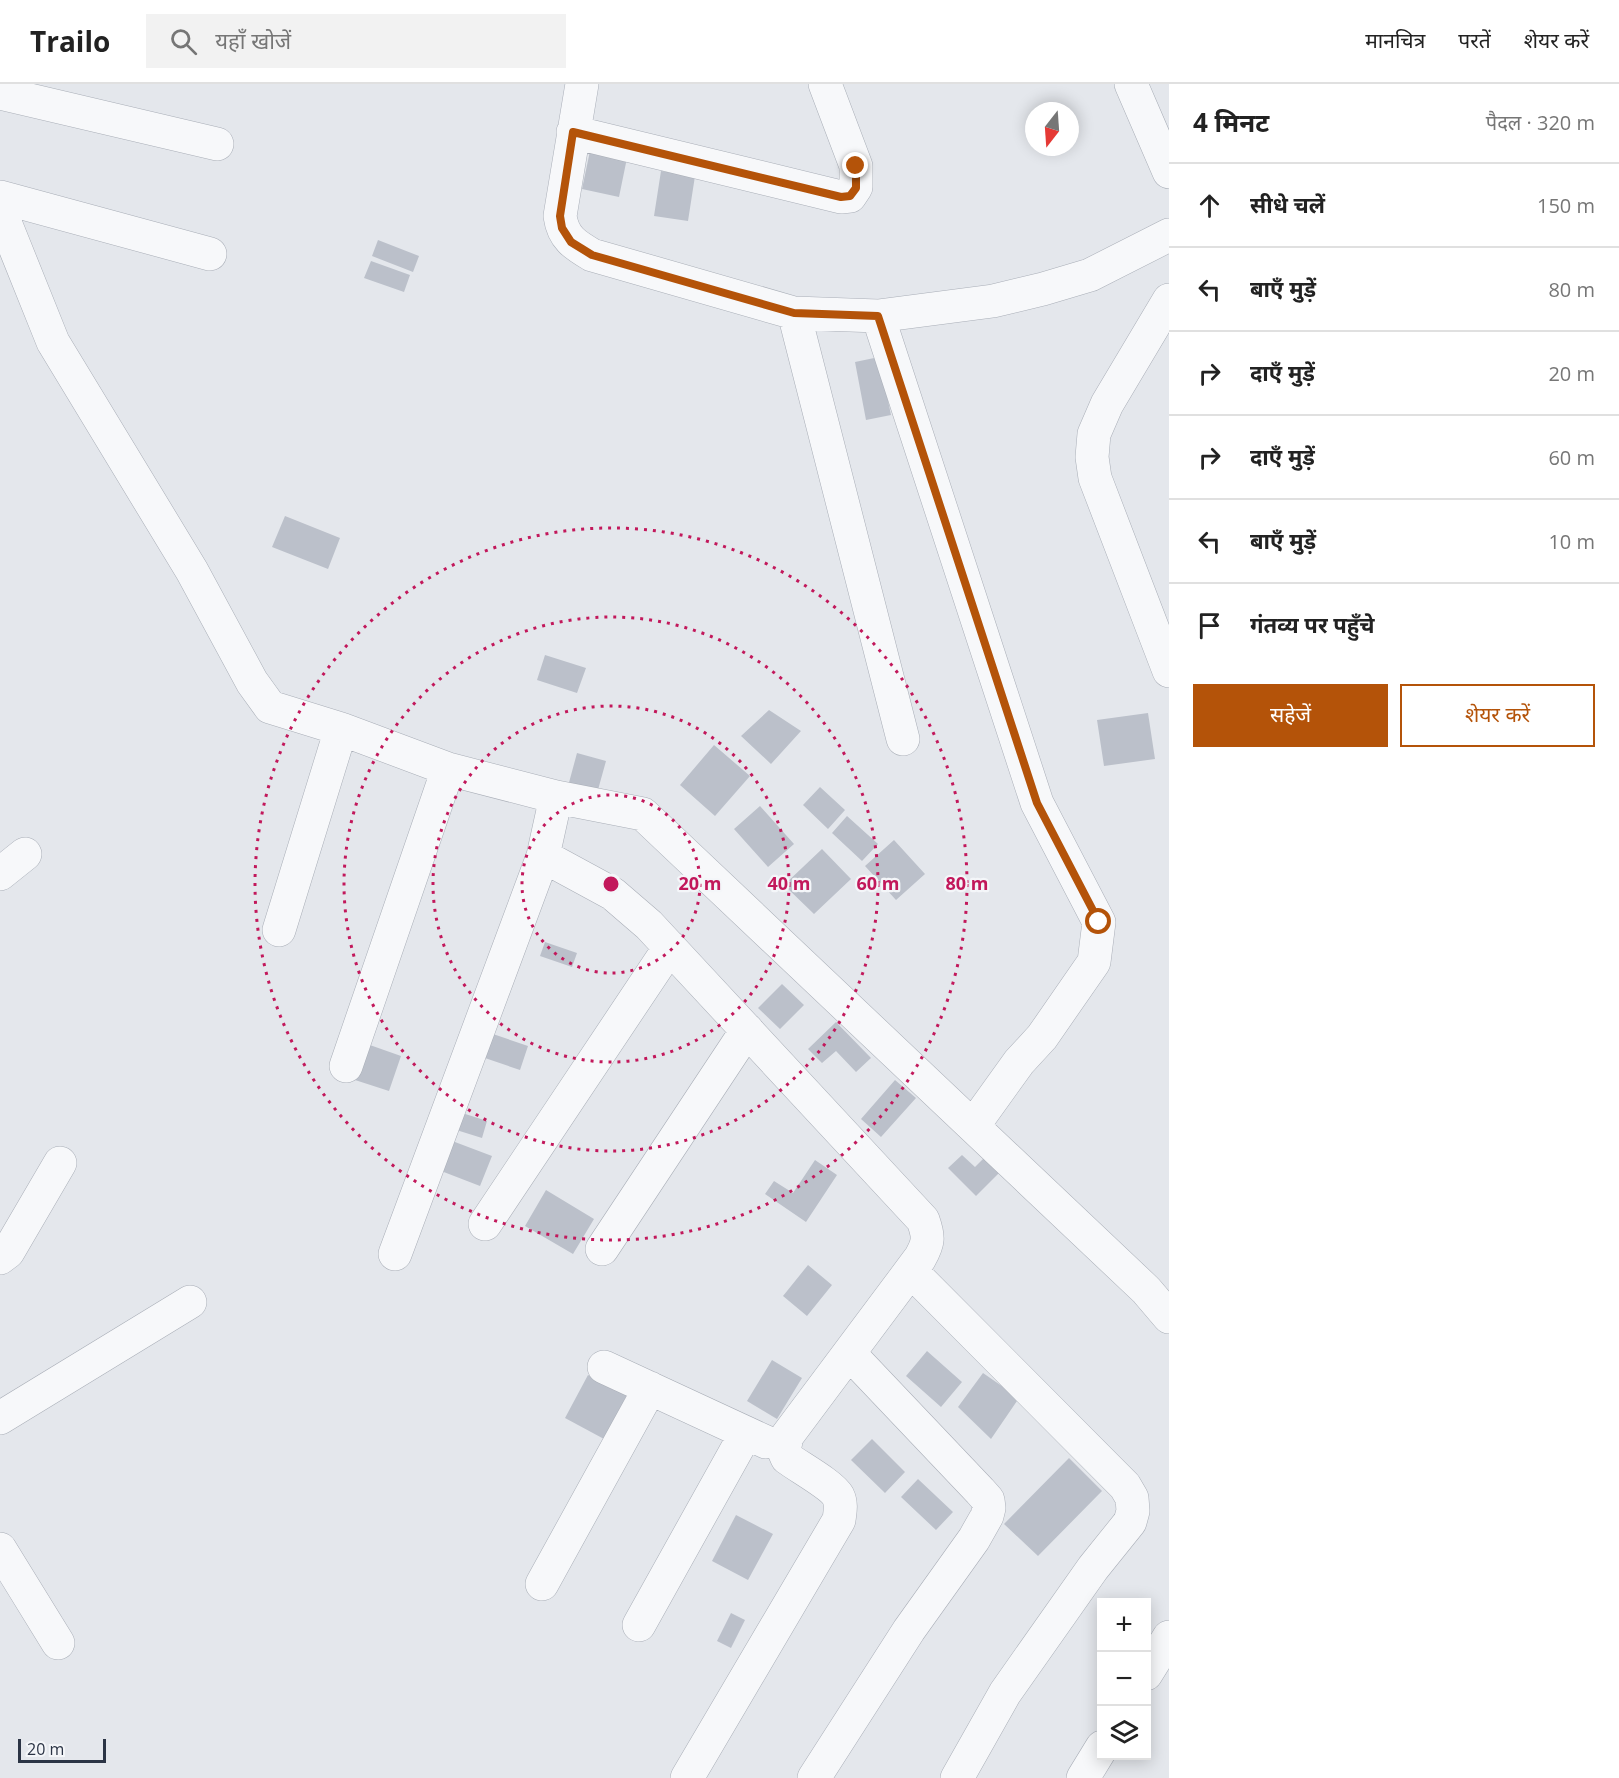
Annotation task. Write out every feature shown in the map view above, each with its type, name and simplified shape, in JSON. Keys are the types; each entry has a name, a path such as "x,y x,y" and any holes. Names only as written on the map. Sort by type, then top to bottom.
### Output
{"street":[{"path":"582,84 560,216 562,228 571,242 592,255 794,313 878,316 993,301 1090,275 1169,235"},
{"path":"573,132 841,197 850,196 856,188 856,166 825,84"},
{"path":"1131,84 1169,172"},
{"path":"0,93 217,144"},
{"path":"0,197 210,254"},
{"path":"0,210 53,342 192,571 252,682 270,707 341,729 448,769 556,797 643,814 1146,1290 1169,1317"},
{"path":"1169,300 1107,404 1094,434 1092,457 1095,478 1169,671"},
{"path":"794,313 903,739"},
{"path":"878,316 1037,803 1099,922 1094,962 1042,1037 1019,1062 973,1126"},
{"path":"279,930 341,729"},
{"path":"346,1066 448,769"},
{"path":"395,1254 543,856 556,797"},
{"path":"543,856 614,894 633,910 923,1220 928,1234 927,1245 911,1271 792,1428 784,1444 784,1451 788,1458 832,1489 838,1496 841,1508 839,1520 687,1778"},
{"path":"485,1224 670,947"},
{"path":"602,1249 747,1030"},
{"path":"0,1258 8,1252 60,1164"},
{"path":"911,1271 1125,1485 1132,1498 1133,1511 1130,1522 1093,1568 1005,1693 957,1778"},
{"path":"0,1418 190,1302"},
{"path":"814,1778 909,1630 974,1539 989,1508 988,1500 981,1491 849,1353"},
{"path":"604,1367 784,1451"},
{"path":"542,1584 650,1388"},
{"path":"639,1625 746,1433"},
{"path":"0,1549 58,1643"},
{"path":"1083,1778 1097,1754"}],"building":[{"path":"590,151 627,158 619,197 582,189"},
{"path":"661,171 695,176 688,221 654,216"},
{"path":"378,240 419,256 413,272 372,256"},
{"path":"371,261 410,275 404,292 364,278"},
{"path":"879,357 891,415 866,420 855,362"},
{"path":"285,516 340,538 328,569 272,547"},
{"path":"545,655 586,668 577,693 537,680"},
{"path":"769,710 801,731 771,764 741,736"},
{"path":"1148,713 1155,759 1104,766 1097,720"},
{"path":"714,745 750,776 715,816 680,785"},
{"path":"577,753 606,761 596,797 567,790"},
{"path":"820,787 845,810 828,829 803,805"},
{"path":"760,806 794,844 768,867 734,829"},
{"path":"847,816 878,844 862,861 832,833"},
{"path":"894,840 925,874 896,900 865,866"},
{"path":"822,849 851,879 814,914 784,885"},
{"path":"545,942 577,953 572,967 540,956"},
{"path":"782,984 804,1005 780,1029 758,1008"},
{"path":"836,1022 871,1058 856,1072 836,1051 822,1063 808,1049"},
{"path":"490,1033 528,1046 520,1070 482,1057"},
{"path":"367,1044 401,1056 389,1091 355,1080"},
{"path":"895,1080 916,1098 881,1137 861,1119"},
{"path":"456,1111 487,1121 482,1138 450,1128"},
{"path":"447,1139 492,1156 480,1186 436,1169"},
{"path":"992,1150 1007,1165 976,1196 948,1168 962,1155 975,1167"},
{"path":"815,1160 837,1175 806,1222 765,1194 774,1181 793,1193"},
{"path":"546,1190 594,1219 573,1254 525,1226"},
{"path":"808,1265 832,1285 807,1316 783,1296"},
{"path":"927,1351 962,1382 941,1407 906,1376"},
{"path":"772,1360 802,1378 777,1419 747,1401"},
{"path":"983,1373 1019,1398 991,1439 958,1407"},
{"path":"588,1375 627,1395 604,1439 565,1418"},
{"path":"872,1439 905,1472 885,1493 851,1460"},
{"path":"1069,1458 1102,1491 1038,1556 1004,1524"},
{"path":"918,1479 953,1512 936,1530 901,1497"},
{"path":"736,1515 773,1534 748,1580 712,1561"},
{"path":"731,1613 745,1620 731,1648 717,1641"}],"route":[{"path":"856,166 856,188 850,196 841,197 573,132 560,216 562,228 571,242 592,255 724,295 794,313 878,316 1037,803 1099,922"}]}
